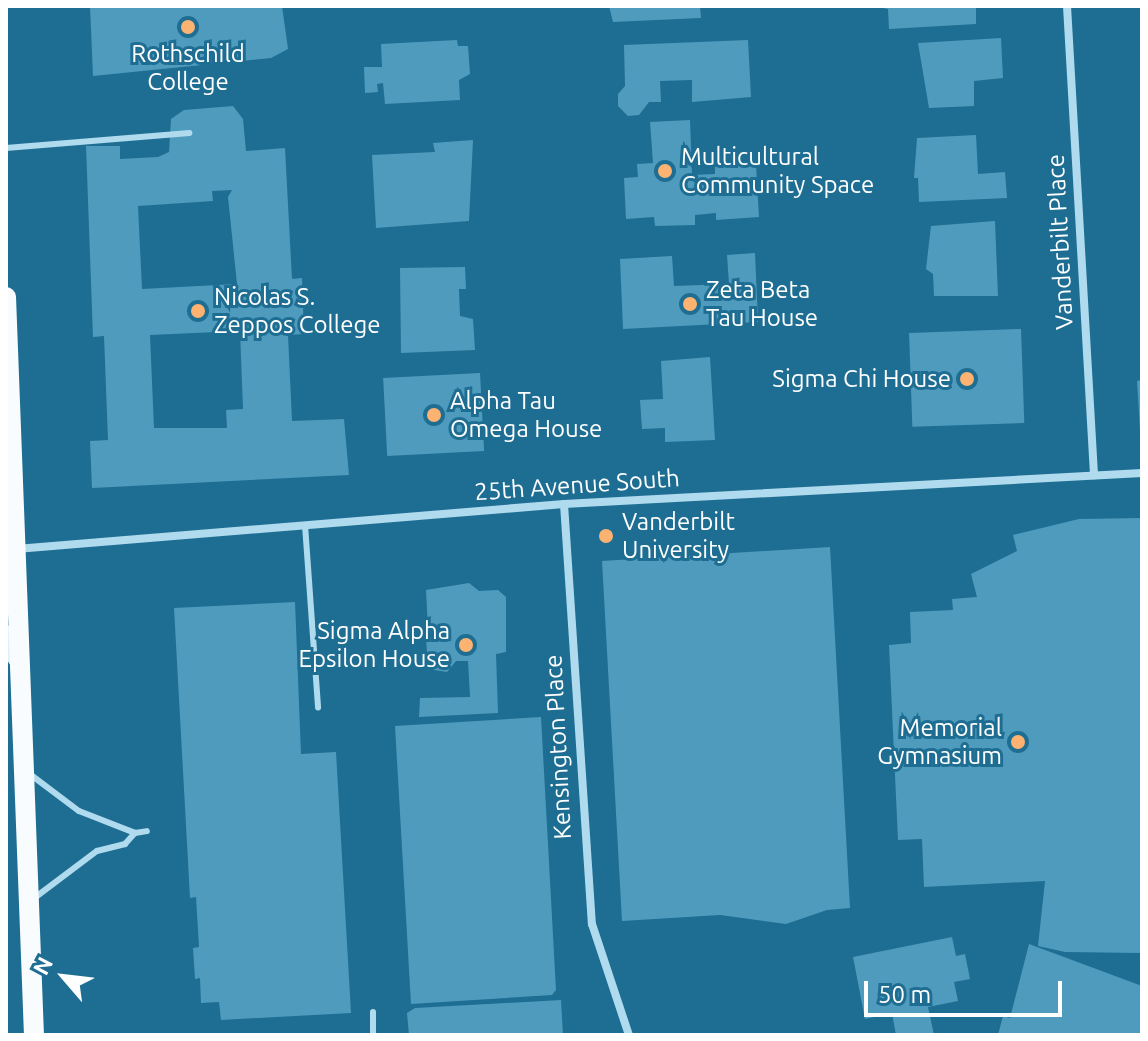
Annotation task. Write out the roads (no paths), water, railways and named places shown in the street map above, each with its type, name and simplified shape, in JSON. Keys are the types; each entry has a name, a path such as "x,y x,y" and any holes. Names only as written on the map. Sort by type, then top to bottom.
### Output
{"main road":[{"path":"6,297 19,675 13,700 22,769 34,1035"},
{"path":"6,633 19,675"}],"street":[{"name":"Vanderbilt Place","path":"1067,6 1094,475"},
{"name":"25th Avenue South","path":"16,549 564,504 1142,473"},
{"name":"Kensington Place","path":"564,504 585,866 592,924 629,1035"}],"lane":[{"path":"6,148 189,133"},
{"path":"305,525 318,708"},
{"path":"22,769 79,811 135,833 147,831"},
{"path":"27,904 60,875 97,851 125,844 135,833"},
{"path":"373,1012 373,1035"}],"place":[{"name":"Rothschild College","path":"188,27"},
{"name":"Multicultural Community Space","path":"665,171"},
{"name":"Zeta Beta Tau House","path":"690,304"},
{"name":"Nicolas S. Zeppos College","path":"198,311"},
{"name":"Sigma Chi House","path":"967,379"},
{"name":"Alpha Tau Omega House","path":"434,415"},
{"name":"Vanderbilt University","path":"606,536"},
{"name":"Sigma Alpha Epsilon House","path":"466,645"},
{"name":"Memorial Gymnasium","path":"1018,742"}]}
